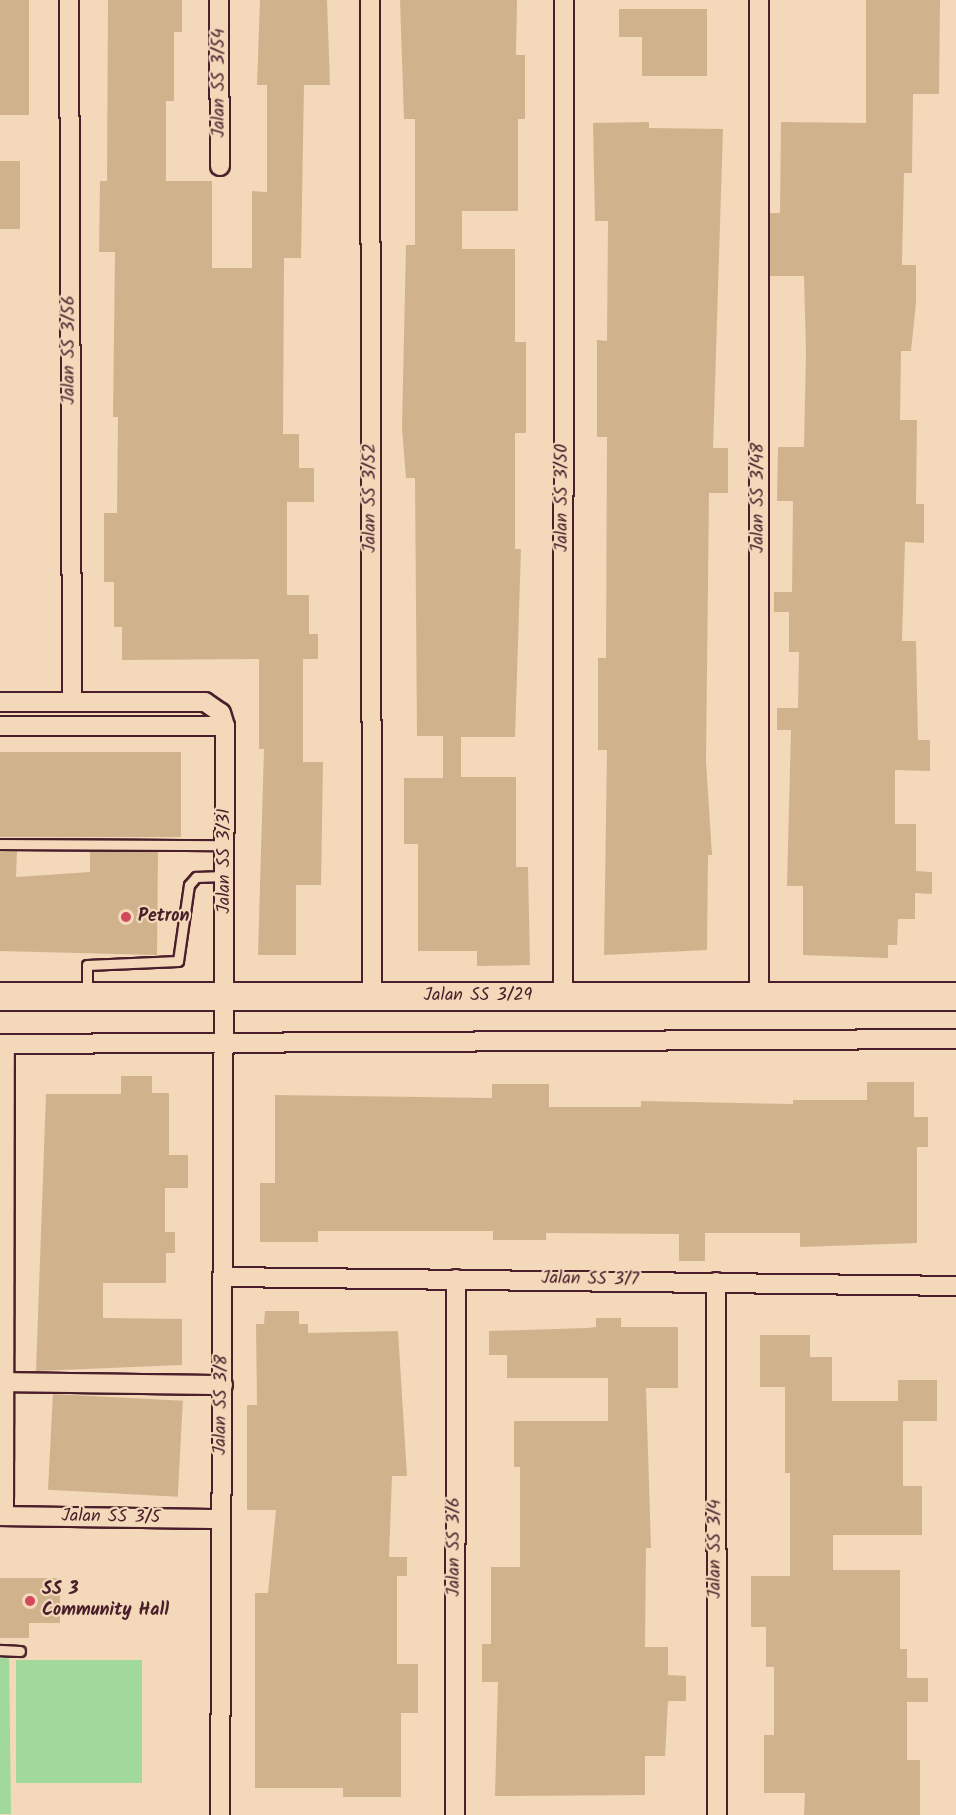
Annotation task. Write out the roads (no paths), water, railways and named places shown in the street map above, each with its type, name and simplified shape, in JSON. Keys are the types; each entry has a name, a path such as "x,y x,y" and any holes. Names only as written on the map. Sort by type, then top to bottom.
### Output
{"street":[{"name":"Jalan SS 3/56","path":"69,0 72,701"},
{"name":"Jalan SS 3/54","path":"219,0 220,166"},
{"name":"Jalan SS 3/52","path":"370,0 372,996"},
{"name":"Jalan SS 3/50","path":"563,996 564,0"},
{"name":"Jalan SS 3/48","path":"759,0 759,996"},
{"path":"0,702 205,702 221,713 225,726 0,726"},
{"name":"Jalan SS 3/31","path":"225,726 225,996"},
{"name":"Jalan SS 3/29","path":"0,996 956,996"},
{"name":"Jalan SS 3/8","path":"220,1815 225,996"},
{"path":"2,1516 3,1044 956,1039"},
{"name":"Jalan SS 3/7","path":"224,1277 956,1286"},
{"name":"Jalan SS 3/6","path":"455,1815 456,1279"},
{"name":"Jalan SS 3/4","path":"716,1282 717,1815"},
{"path":"4,1382 223,1385"},
{"name":"Jalan SS 3/5","path":"2,1516 221,1519"}],"lane":[{"path":"0,844 225,845"},
{"path":"87,996 87,965 178,961 189,885 196,877 224,876"},
{"path":"0,1650 20,1651"}],"place":[{"name":"Petron","path":"126,917"},
{"name":"SS 3 Community Hall","path":"30,1601"}]}
